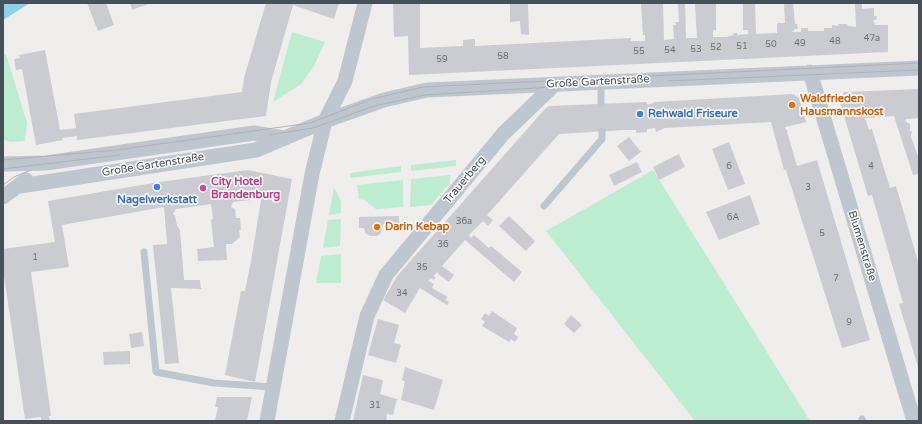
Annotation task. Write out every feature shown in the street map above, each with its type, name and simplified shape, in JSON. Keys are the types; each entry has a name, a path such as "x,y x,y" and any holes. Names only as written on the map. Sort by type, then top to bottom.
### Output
{"street":[{"path":"266,421 312,174 325,121 345,81 366,3"},
{"name":"Große Gartenstraße","path":"20,186 256,150 325,121 384,100 427,90 919,68"},
{"name":"Blumenstraße","path":"810,72 914,421"},
{"name":"Trauerberg","path":"342,421 367,316 386,274 503,134 555,84"},
{"name":"Große Gartenstraße","path":"3,164 46,163 254,133 285,138"},
{"name":"Große Gartenstraße","path":"3,197 20,186 46,163"}],"lane":[{"path":"601,82 601,104"},
{"path":"544,206 602,139 602,131"},
{"path":"144,252 156,372 214,383 273,388"}],"green space":[{"path":"292,32 325,42 314,66 301,84 273,102"},
{"path":"6,54 27,123 25,141 10,142 3,139 3,56"},
{"path":"456,160 456,166 411,171 411,165"},
{"path":"401,166 401,172 350,178 350,173"},
{"path":"653,170 810,421 695,421 546,231"},
{"path":"450,175 450,183 431,205 410,207 411,179"},
{"path":"403,180 403,207 376,209 364,200 359,199 357,185"},
{"path":"334,187 341,201 341,213 329,215"},
{"path":"341,219 340,246 323,248 328,220"},
{"path":"341,254 341,283 316,283 321,256"}],"water":[{"path":"3,3 30,3 3,20"}],"building":[{"path":"87,3 106,3 114,25 98,31"},
{"path":"130,3 151,3 132,10"},
{"path":"266,3 339,3 334,19 293,5 271,82 266,116 77,140 77,136 62,138 63,140 36,145 22,69 16,70 14,59 20,58 19,55 45,50 60,130 76,128 74,114 242,92 244,78"},
{"path":"393,3 420,3 420,48 463,46 463,40 475,39 475,46 631,38 631,41 645,41 645,35 643,35 641,3 663,3 664,40 674,39 673,25 676,25 675,22 679,22 678,3 685,3 686,38 697,38 695,4 716,3 716,30 713,30 713,37 726,37 734,35 733,33 737,33 737,35 748,34 748,30 743,30 743,3 755,3 756,34 777,33 777,23 785,23 784,3 793,3 795,24 797,24 798,29 795,29 792,32 801,32 801,28 808,28 808,31 824,31 824,28 832,28 832,25 839,26 838,24 847,24 848,26 856,27 855,3 862,3 862,9 874,8 874,16 877,16 876,20 873,20 875,25 888,25 888,52 409,75 408,36 394,37"},
{"path":"510,3 528,3 529,35 521,34 520,21 510,22"},
{"path":"919,89 919,118 906,119 905,121 910,124 910,131 912,131 911,137 919,159 919,174 913,175 894,116 865,118 869,130 872,129 890,188 896,186 919,265 919,370 899,304 903,303 872,195 868,196 839,99 844,92"},
{"path":"793,94 799,98 806,122 785,127 788,131 787,132 797,166 817,160 870,340 842,348 786,170 784,170 771,122 665,128 656,132 655,128 647,129 647,132 636,133 636,130 624,130 559,134 487,215 493,220 488,226 483,221 469,235 471,238 474,235 489,248 491,246 522,272 514,282 465,240 442,266 454,275 449,282 438,274 438,271 434,276 436,278 433,280 431,278 428,281 434,284 432,288 448,297 445,300 449,302 447,305 420,288 405,313 383,300 398,275 549,106 646,102 648,105 655,102"},
{"path":"629,137 641,152 629,161 617,146"},
{"path":"729,142 745,184 728,190 712,149"},
{"path":"679,154 685,167 659,180 653,167"},
{"path":"637,162 642,172 614,186 609,175"},
{"path":"248,170 292,179 255,382 225,375 241,291 245,291 261,200 251,198 251,200 233,202 231,207 235,209 236,218 240,218 241,230 239,230 240,237 232,244 226,244 227,260 198,261 197,249 214,247 211,204 176,209 173,214 180,230 184,280 200,280 201,289 171,288 179,363 165,364 153,245 167,244 164,207 62,225 69,267 31,272 51,416 49,416 50,421 41,421 41,417 25,419 3,276 3,249 55,242 48,201 159,182"},
{"path":"750,195 760,224 719,240 706,212"},
{"path":"399,216 399,224 383,224 381,233 377,236 370,236 365,233 364,228 359,228 359,217"},
{"path":"509,216 535,241 526,251 499,226"},
{"path":"492,311 517,328 514,334 518,337 515,342 511,339 509,342 482,326 485,322 481,319 485,313 489,316"},
{"path":"571,315 582,325 574,333 564,324"},
{"path":"378,319 399,325 394,343 401,345 396,363 368,355"},
{"path":"142,332 144,346 131,348 129,334"},
{"path":"130,351 130,364 104,365 103,352"},
{"path":"405,367 443,380 434,410 401,400 405,381 402,380"},
{"path":"363,375 383,380 380,394 397,399 393,415 387,414 386,421 353,421"},
{"path":"217,397 252,397 247,421 215,421 218,407 215,407"}],"tram line":[{"path":"3,160 117,150 310,123 372,99 423,87 919,63"},
{"path":"668,81 919,70"},
{"path":"269,135 313,128 374,106 425,95 567,86"},
{"path":"3,169 120,155"},
{"path":"3,185 14,177 31,170"}],"place":[{"name":"Waldfrieden Hausmannskost","path":"792,105"},
{"name":"Rehwald Friseure","path":"640,114"},
{"name":"Nagelwerkstatt","path":"157,187"},
{"name":"City Hotel Brandenburg","path":"203,188"},
{"name":"Darin Kebap","path":"377,227"}]}
